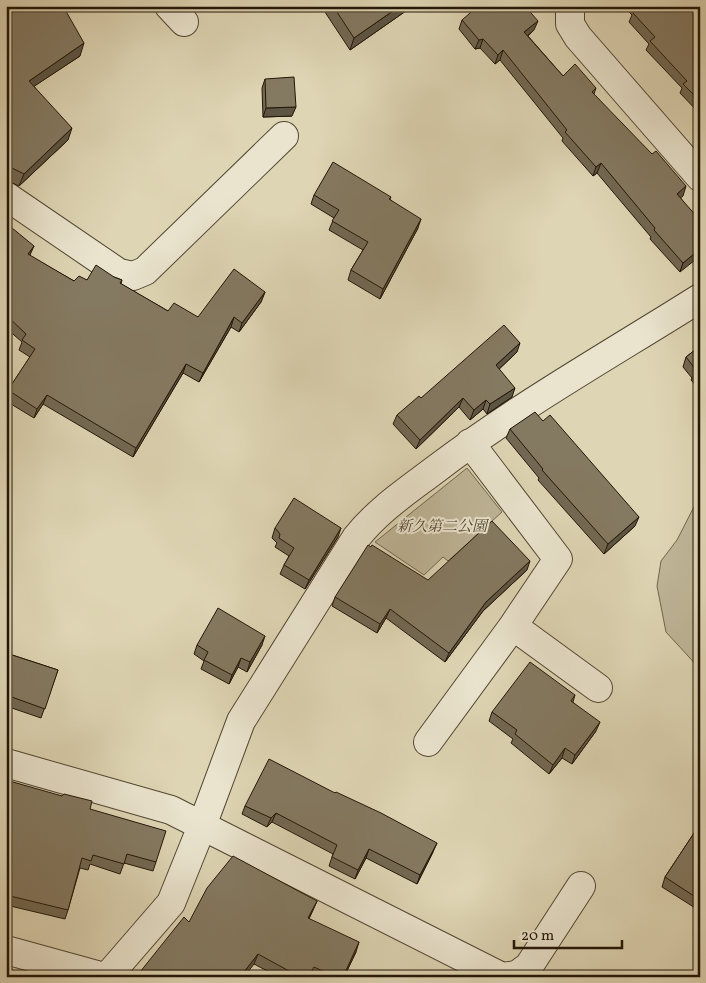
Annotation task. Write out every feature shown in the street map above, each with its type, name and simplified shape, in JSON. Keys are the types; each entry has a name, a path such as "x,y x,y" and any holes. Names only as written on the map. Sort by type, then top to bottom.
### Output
{"street":[{"path":"570,6 570,24 578,37 700,177"},
{"path":"6,196 119,272 133,276 145,271 284,136"},
{"path":"107,977 171,903 241,721 367,523 470,443 499,423 700,298"},
{"path":"428,742 513,626 558,559 470,443"},
{"path":"513,626 598,688"},
{"path":"6,763 171,810 502,977 517,975 529,966 581,886"},
{"path":"6,950 104,977"}],"path":[{"path":"690,977 700,968"}],"green space":[{"name":"新久第二公園","path":"467,468 502,512 448,561 443,557 424,575 375,542"},
{"path":"700,495 700,669 666,632 657,586 661,561 677,540"}],"building":[{"path":"6,6 63,6 84,43 29,81 72,128 24,174 12,168 6,170"},
{"path":"333,6 400,6 354,38"},
{"path":"478,6 525,6 538,21 524,32 563,76 575,64 596,88 592,92 652,154 656,151 686,186 677,194 698,218 698,223 700,224 700,249 683,263 654,230 655,228 601,163 596,167 565,132 567,130 503,50 498,55 483,39 479,40 462,20"},
{"path":"635,6 700,6 700,101 683,84 687,81 650,41 655,37 633,13 637,8"},
{"path":"294,77 296,107 266,108 265,79"},
{"path":"333,162 391,197 389,199 421,219 383,289 351,270 368,242 332,221 339,210 314,195"},
{"path":"6,223 34,246 28,254 74,281 79,276 87,280 96,265 122,280 120,283 168,311 174,303 198,317 234,269 265,292 242,323 234,317 203,373 186,364 136,448 47,395 37,409 8,390 35,349 22,340 26,334 6,315"},
{"path":"504,325 520,343 496,365 515,388 490,404 486,400 474,410 463,398 420,440 397,415 419,396 421,398"},
{"path":"700,346 700,377 686,357"},
{"path":"535,412 543,421 550,415 639,517 608,544 542,470 510,429"},
{"path":"294,498 341,528 309,580 284,565 294,548 279,538 280,534 275,528"},
{"path":"492,521 530,561 486,602 449,653 390,609 380,624 335,597 368,545 371,547 372,545 428,580"},
{"path":"218,608 265,636 250,662 241,658 232,675 204,660 208,652 197,645"},
{"path":"6,653 58,670 45,709 6,695"},
{"path":"530,662 575,695 571,701 600,722 575,755 565,748 553,765 515,734 517,730 492,712"},
{"path":"269,759 335,793 381,813 437,843 420,875 369,849 358,870 332,857 337,845 276,813 271,818 245,806"},
{"path":"6,780 62,796 64,794 92,801 90,809 166,831 156,862 127,854 124,864 93,855 91,861 82,858 68,910 6,895"},
{"path":"700,824 700,900 665,877"},
{"path":"233,856 317,901 308,918 359,942 343,977 336,977 314,967 308,977 300,977 258,954 240,977 136,977 184,917 189,922 207,888"}]}
